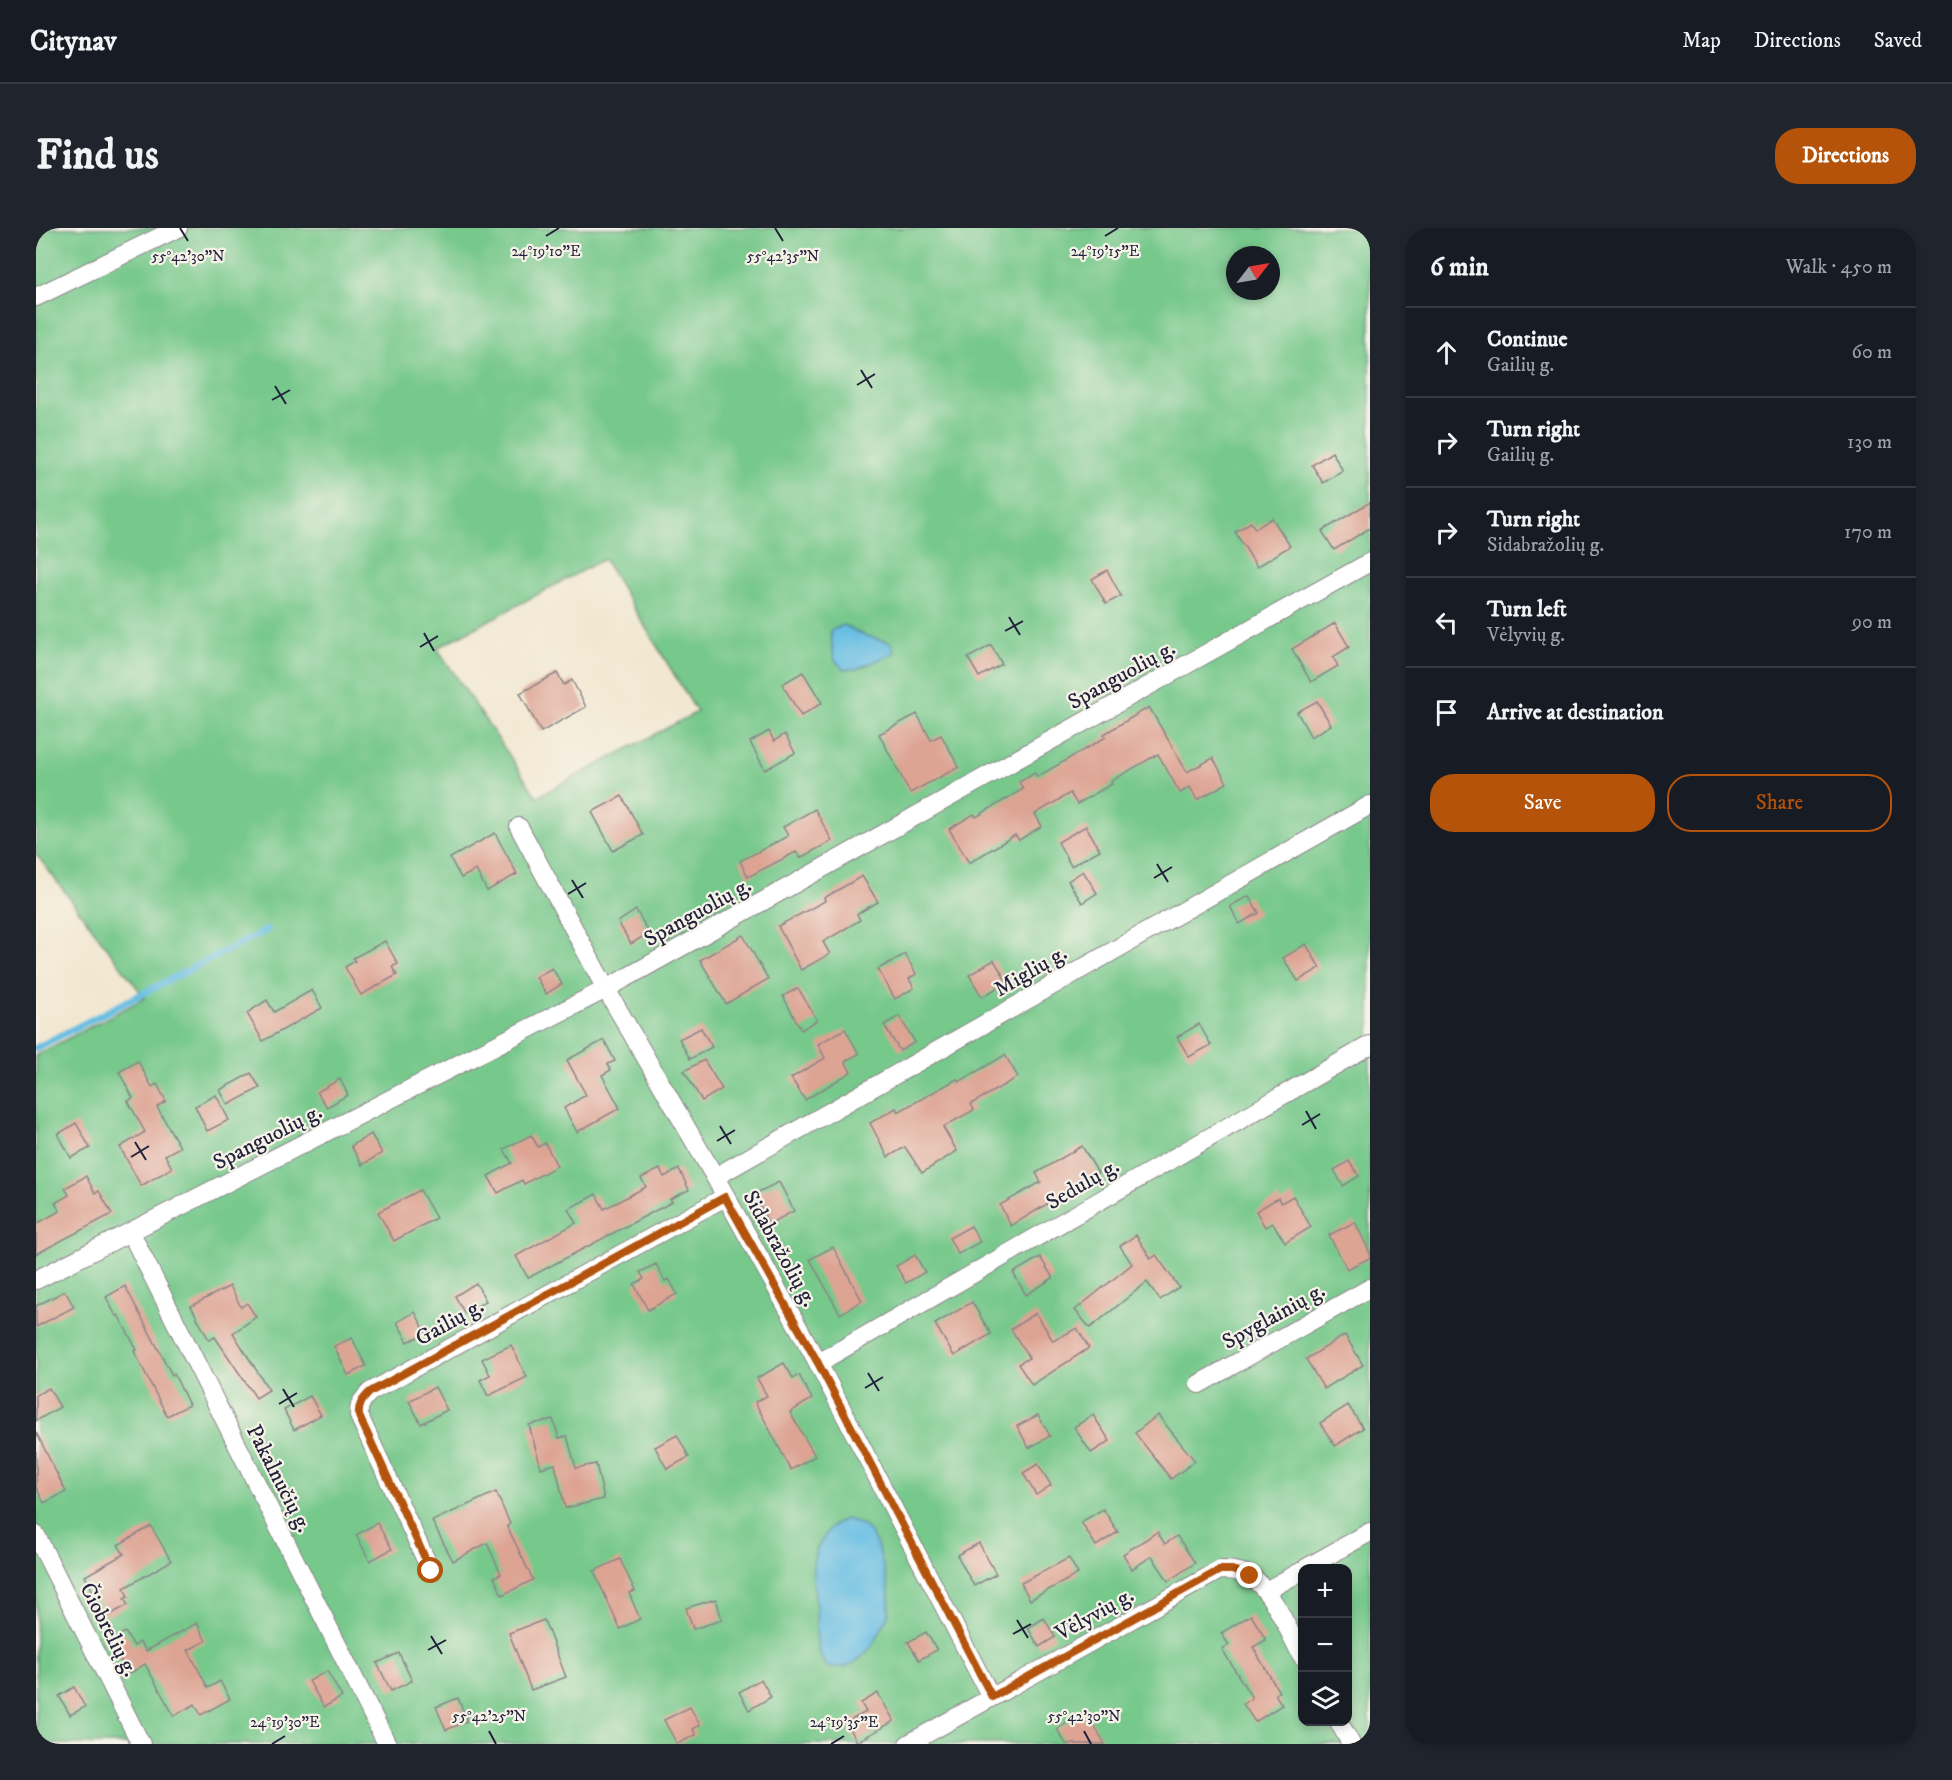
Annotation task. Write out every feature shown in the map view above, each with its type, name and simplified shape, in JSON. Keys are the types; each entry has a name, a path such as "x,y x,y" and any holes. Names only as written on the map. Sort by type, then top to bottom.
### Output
{"street":[{"path":"36,297 177,228"},
{"name":"Spanguolių g.","path":"36,1280 606,989 1370,562"},
{"name":"Miglių g.","path":"714,1177 1370,805"},
{"name":"Sidabražolių g.","path":"519,827 606,989 818,1363 992,1697"},
{"name":"Sedulų g.","path":"818,1363 1370,1045"},
{"name":"Gailių g.","path":"431,1571 359,1416 358,1408 363,1398 370,1392 725,1197"},
{"name":"Pakalnučių g.","path":"131,1233 387,1744"},
{"name":"Spyglainių g.","path":"1199,1384 1370,1288"},
{"path":"1314,1564 1370,1532"},
{"name":"Čiobrelių g.","path":"36,1535 141,1744"},
{"name":"Vėlyvių g.","path":"908,1744 1220,1570 1232,1570 1250,1576 1266,1591"},
{"path":"1298,1573 1266,1591 1298,1649"},
{"path":"1341,1726 1351,1744"}],"green space":[{"path":"36,228 1370,228 1370,1744 36,1744 36,1055 145,998 36,854","holes":["604,559 697,712 537,797 437,648"]}],"water":[{"path":"844,625 863,635 892,643 894,653 857,669 843,669 834,659 830,631"},
{"path":"845,1519 864,1526 873,1538 884,1570 889,1611 878,1636 867,1652 853,1663 836,1668 827,1667 818,1646 813,1563 818,1546 826,1534"}],"building":[{"path":"1332,452 1343,471 1323,483 1312,465"},
{"path":"1370,502 1370,528 1334,550 1322,531"},
{"path":"1272,518 1290,546 1257,567 1235,532 1251,522 1255,529"},
{"path":"1107,570 1121,596 1106,604 1092,579"},
{"path":"1335,623 1349,647 1333,657 1338,666 1311,682 1292,649"},
{"path":"991,645 1002,664 979,677 968,658"},
{"path":"803,672 822,703 801,716 782,684"},
{"path":"557,673 564,685 572,680 586,707 541,732 520,693"},
{"path":"1317,701 1331,725 1311,737 1297,712"},
{"path":"1149,707 1187,772 1213,758 1227,783 1197,800 1190,787 1180,793 1158,754 1077,804 1070,793 1035,814 1042,826 1019,840 1015,835 969,863 949,829 974,814 976,817 1023,789 1019,782 1035,773 1037,777 1106,737 1104,734"},
{"path":"917,714 931,740 941,735 959,767 910,793 879,734"},
{"path":"769,731 774,741 785,734 795,753 765,770 750,742"},
{"path":"622,796 643,835 613,851 592,812"},
{"path":"815,809 832,841 800,858 796,852 748,877 740,861 788,836 783,827"},
{"path":"1086,826 1100,850 1071,866 1058,842"},
{"path":"495,833 517,874 487,891 476,870 461,878 450,858"},
{"path":"1083,871 1097,893 1082,903 1068,881"},
{"path":"862,876 878,902 857,914 860,920 823,942 830,954 801,970 778,926 825,901 824,898"},
{"path":"1249,896 1259,913 1239,924 1230,906"},
{"path":"636,910 649,933 631,944 618,922"},
{"path":"743,935 768,979 726,1004 700,960"},
{"path":"385,941 398,964 392,967 397,975 361,995 345,967 355,961 353,958"},
{"path":"1306,944 1320,968 1298,981 1283,958"},
{"path":"905,954 916,974 909,979 914,988 895,999 878,969"},
{"path":"994,960 1007,982 982,997 969,975"},
{"path":"552,968 562,984 546,994 536,977"},
{"path":"798,988 817,1020 801,1030 783,996"},
{"path":"312,990 322,1008 263,1041 247,1013 267,1000 274,1012"},
{"path":"899,1016 915,1042 900,1051 884,1025"},
{"path":"1199,1024 1211,1045 1189,1057 1177,1037"},
{"path":"701,1028 712,1047 690,1059 679,1039"},
{"path":"845,1029 859,1054 845,1061 851,1072 805,1100 791,1078 825,1058 818,1044"},
{"path":"604,1040 615,1061 608,1064 611,1070 602,1075 620,1108 577,1132 564,1108 586,1095 567,1060"},
{"path":"1005,1055 1018,1077 971,1104 974,1110 943,1127 957,1151 922,1173 905,1147 888,1157 870,1123 896,1108 898,1112 957,1079 959,1082"},
{"path":"704,1060 722,1089 702,1101 684,1071"},
{"path":"138,1061 152,1087 157,1084 166,1101 157,1107 180,1147 165,1155 172,1168 141,1186 120,1147 145,1132 128,1101 133,1098 119,1072"},
{"path":"251,1073 260,1088 228,1105 220,1090"},
{"path":"340,1079 348,1095 327,1107 317,1092"},
{"path":"216,1095 229,1120 207,1131 195,1106"},
{"path":"76,1123 90,1148 71,1158 58,1134"},
{"path":"371,1134 382,1153 362,1165 351,1146"},
{"path":"531,1135 538,1147 545,1143 557,1166 524,1184 522,1180 498,1193 488,1176 512,1163 504,1149"},
{"path":"1082,1146 1098,1173 1011,1226 1000,1205 1041,1182 1036,1173"},
{"path":"1349,1161 1359,1176 1343,1186 1334,1170"},
{"path":"660,1169 664,1177 679,1169 689,1190 670,1199 672,1202 528,1278 516,1256 576,1223 568,1209 596,1194 604,1209 646,1187 641,1178"},
{"path":"86,1176 95,1193 99,1191 112,1214 36,1254 36,1224 60,1211 55,1203 69,1195 65,1188"},
{"path":"779,1182 794,1211 769,1224 754,1194"},
{"path":"420,1190 436,1218 394,1241 378,1212"},
{"path":"1293,1196 1311,1227 1285,1243 1273,1223 1265,1227 1256,1211 1278,1198 1281,1203"},
{"path":"1355,1222 1370,1253 1370,1258 1347,1269 1329,1235"},
{"path":"971,1226 980,1242 958,1254 949,1238"},
{"path":"1136,1235 1151,1259 1156,1255 1179,1287 1160,1300 1147,1282 1090,1328 1075,1310 1132,1264 1120,1246"},
{"path":"833,1247 862,1301 840,1314 810,1259"},
{"path":"915,1255 925,1272 906,1283 896,1266"},
{"path":"1040,1257 1053,1278 1026,1295 1013,1273"},
{"path":"656,1264 665,1281 669,1279 677,1294 648,1310 634,1284 644,1279 640,1272"},
{"path":"476,1283 486,1301 465,1314 455,1296"},
{"path":"125,1286 189,1405 167,1416 134,1351 137,1350 106,1297"},
{"path":"230,1286 241,1307 247,1303 256,1317 233,1333 269,1390 256,1398 215,1337 209,1340 191,1306"},
{"path":"65,1291 74,1307 36,1327 36,1306"},
{"path":"972,1302 991,1334 954,1356 935,1324"},
{"path":"415,1312 426,1333 408,1342 397,1322"},
{"path":"1036,1313 1053,1341 1077,1328 1089,1348 1032,1385 1018,1364 1029,1358 1011,1329"},
{"path":"1345,1335 1363,1365 1324,1389 1306,1359"},
{"path":"352,1338 366,1366 348,1375 334,1346"},
{"path":"511,1345 527,1377 488,1396 480,1380 490,1375 482,1359"},
{"path":"784,1363 793,1378 799,1375 812,1399 790,1412 815,1456 791,1470 755,1402 767,1396 757,1378"},
{"path":"435,1387 447,1410 421,1424 409,1401"},
{"path":"49,1388 60,1407 36,1421 36,1395"},
{"path":"310,1396 321,1415 294,1430 284,1410"},
{"path":"1348,1405 1363,1428 1335,1446 1320,1423"},
{"path":"1038,1415 1050,1436 1029,1448 1017,1426"},
{"path":"1093,1415 1110,1441 1091,1453 1074,1427"},
{"path":"1158,1415 1195,1461 1171,1479 1135,1433"},
{"path":"553,1419 559,1438 567,1436 576,1468 596,1464 604,1499 565,1508 555,1464 541,1468 529,1425"},
{"path":"36,1432 66,1492 44,1503 36,1487"},
{"path":"677,1435 689,1457 667,1469 655,1447"},
{"path":"1038,1464 1051,1485 1036,1495 1023,1473"},
{"path":"496,1492 510,1524 507,1526 533,1580 502,1595 494,1577 501,1574 487,1543 453,1561 432,1521"},
{"path":"1103,1509 1118,1532 1096,1546 1081,1522"},
{"path":"377,1523 392,1549 370,1561 356,1535"},
{"path":"151,1526 171,1561 124,1588 128,1597 124,1599 128,1605 106,1617 85,1576 124,1554 118,1545"},
{"path":"1157,1532 1165,1544 1177,1536 1195,1563 1168,1581 1152,1556 1132,1569 1123,1554"},
{"path":"979,1543 996,1574 974,1586 957,1555"},
{"path":"1069,1558 1078,1574 1030,1600 1021,1583"},
{"path":"620,1559 635,1591 629,1593 640,1619 620,1629 594,1571"},
{"path":"716,1599 722,1620 693,1629 686,1608"},
{"path":"1251,1615 1266,1640 1253,1647 1279,1692 1275,1694 1282,1705 1255,1722 1243,1704 1252,1698 1222,1649 1229,1645 1221,1633"},
{"path":"1044,1618 1055,1637 1039,1647 1028,1628"},
{"path":"544,1620 566,1677 531,1690 509,1633"},
{"path":"197,1623 206,1641 188,1650 208,1688 220,1681 230,1699 201,1715 195,1704 174,1716 145,1664 129,1674 109,1642 125,1632 134,1646 140,1642 146,1651"},
{"path":"926,1632 937,1650 919,1660 908,1642"},
{"path":"399,1653 412,1681 391,1691 377,1663"},
{"path":"327,1671 342,1697 324,1707 309,1681"},
{"path":"761,1679 771,1697 749,1710 739,1692"},
{"path":"74,1687 85,1707 70,1715 59,1696"},
{"path":"878,1693 894,1721 857,1742 847,1722 866,1712 861,1703"},
{"path":"458,1698 467,1721 446,1730 436,1707"},
{"path":"690,1707 700,1725 693,1729 696,1735 677,1744 664,1720"},
{"path":"1086,1711 1105,1744 1066,1744 1057,1729"}],"waterway":[{"path":"36,1048 267,930"}],"route":[{"path":"431,1571 359,1416 358,1408 363,1398 370,1392 725,1197 818,1363 992,1697 1220,1570 1232,1570 1250,1576"}]}
